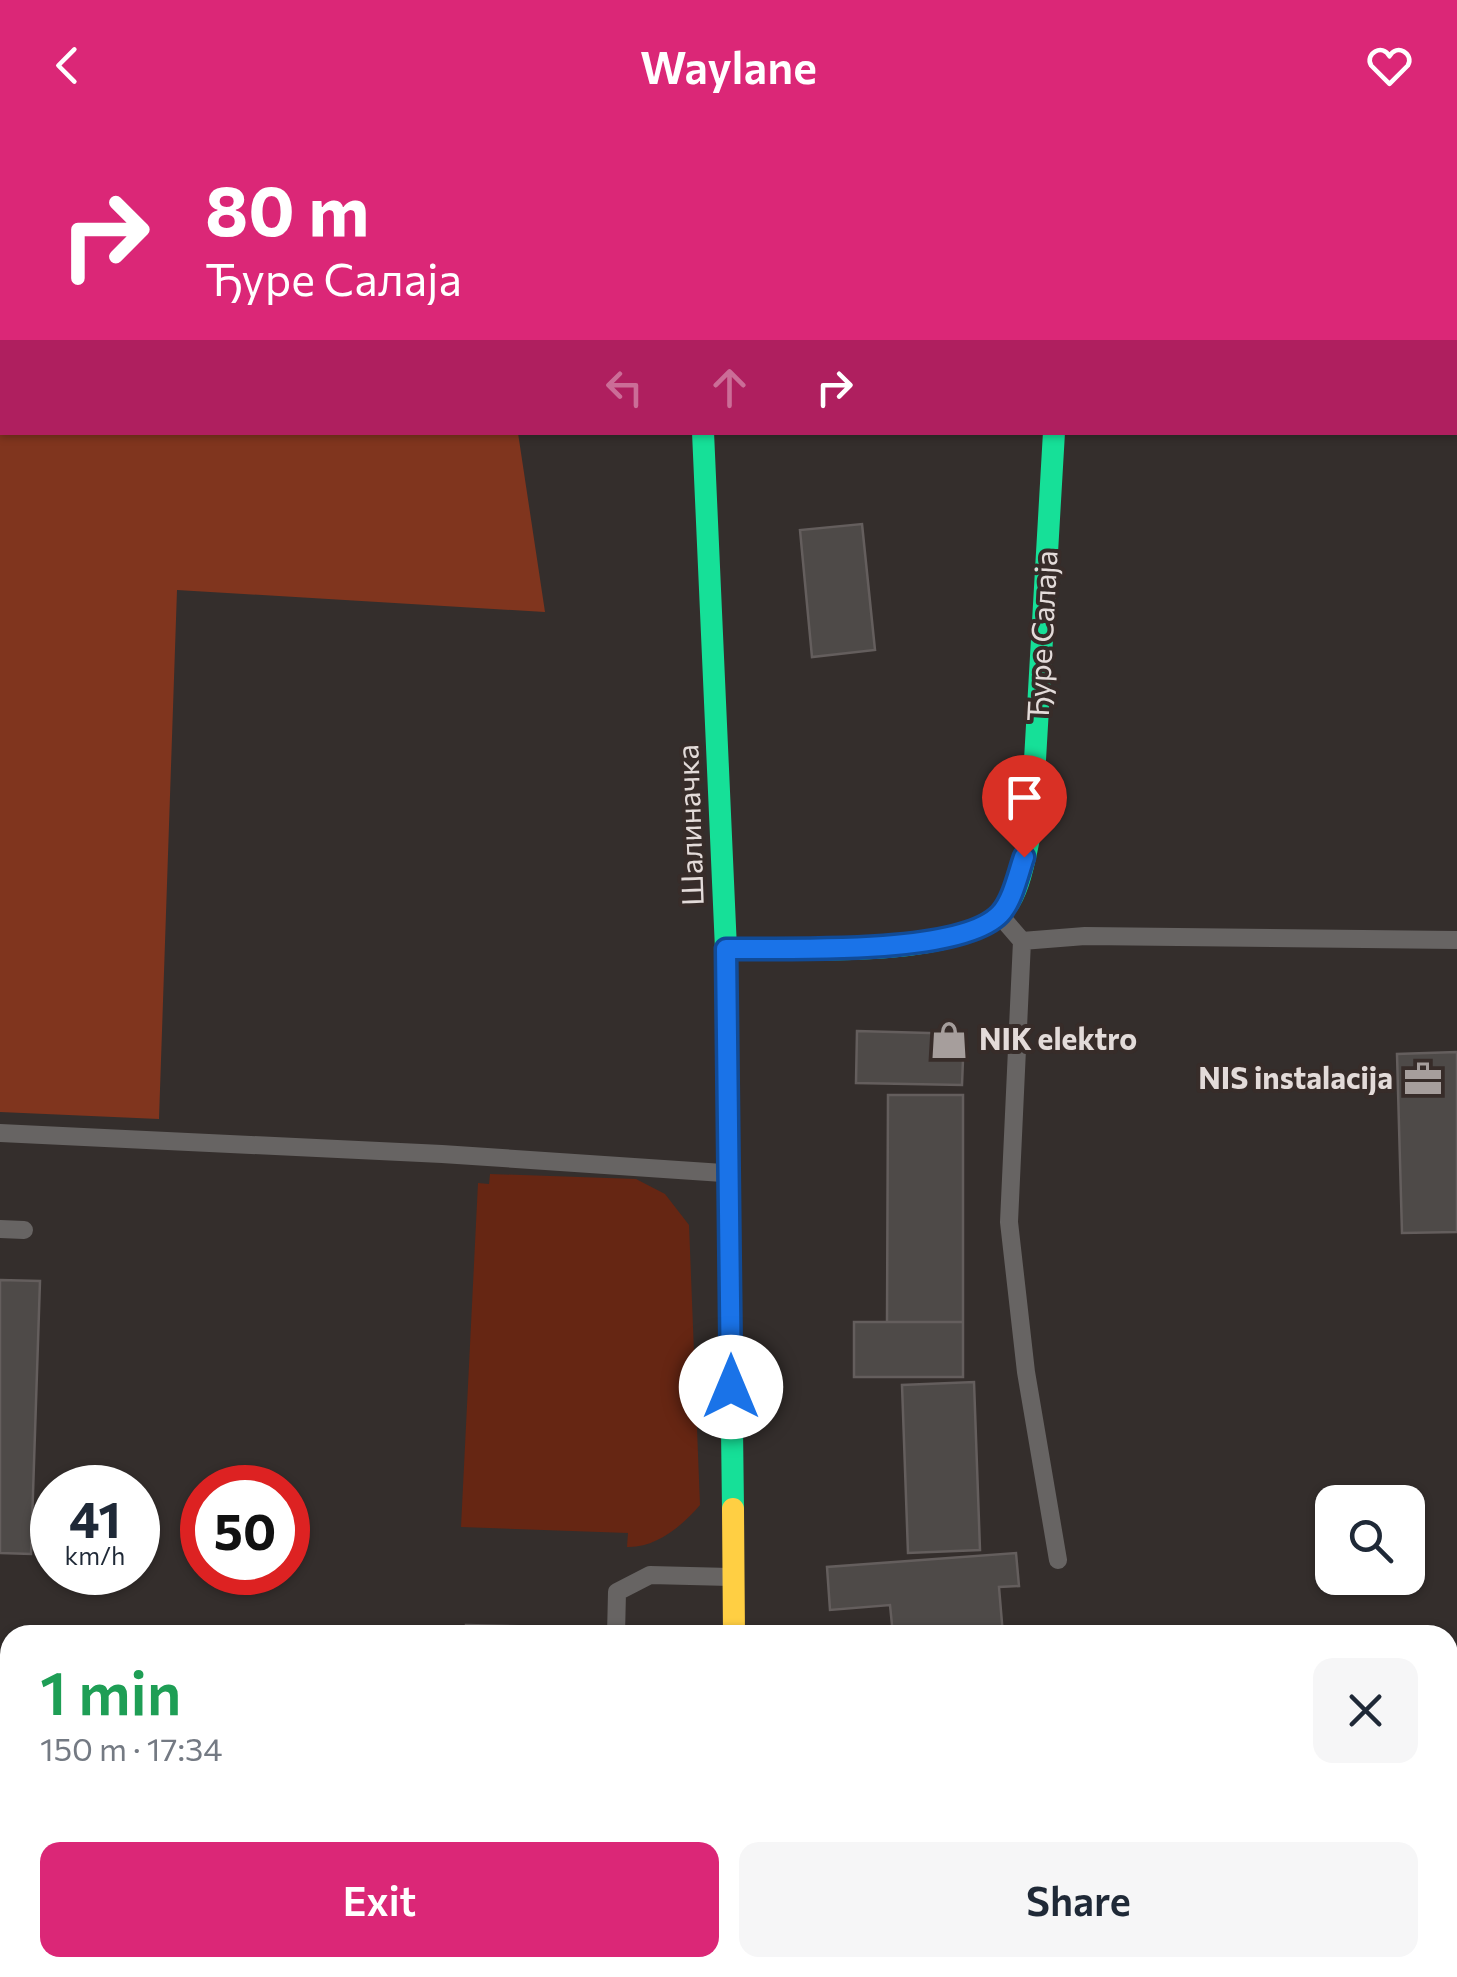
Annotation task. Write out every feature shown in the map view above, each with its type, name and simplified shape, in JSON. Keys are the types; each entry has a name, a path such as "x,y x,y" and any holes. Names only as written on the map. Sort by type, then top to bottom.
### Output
{"main road":[{"name":"Шалиначка","path":"704,435 726,949 734,1625"},
{"name":"Ђуре Салаја","path":"999,915 1016,884 1031,830 1054,435"},
{"path":"726,949 898,946 948,939 999,915"}],"lane":[{"path":"999,915 1022,940 1008,1222 1026,1372 1058,1560"},
{"path":"1022,940 1085,936 1457,940"},
{"path":"0,1132 442,1154 731,1174"},
{"path":"0,1229 24,1230"},
{"path":"616,1625 617,1592 650,1576 734,1578"}],"shaded area":[{"path":"0,435 518,435 545,612 177,590 159,1119 0,1112"},
{"path":"490,1174 636,1179 665,1194 689,1225 700,1505 658,1540 627,1547 628,1533 461,1527 478,1183 489,1184"}],"building":[{"path":"862,524 875,650 812,657 800,530"},
{"path":"857,1031 964,1034 962,1085 856,1083"},
{"path":"1457,1052 1457,1232 1402,1233 1397,1054"},
{"path":"888,1095 963,1095 963,1322 887,1322"},
{"path":"0,1280 40,1281 34,1465 30,1465 30,1554 0,1553"},
{"path":"854,1322 963,1322 963,1377 854,1377"},
{"path":"974,1382 980,1550 908,1553 902,1385"},
{"path":"1016,1553 1019,1586 999,1587 1002,1625 892,1625 890,1605 830,1610 827,1567"}],"traffic: fast":[{"path":"703,435 726,949 733,1509"},
{"path":"726,949 868,949 944,939 975,929 999,915 1012,898 1031,829 1054,435"}],"traffic: slow":[{"path":"733,1509 734,1625"}],"place":[{"name":"NIK elektro","path":"949,1040"},
{"name":"NIS instalacija","path":"1423,1079"}],"route":[{"path":"731,1387 726,949 898,946 948,939 999,915 1016,884 1024,857"}]}
